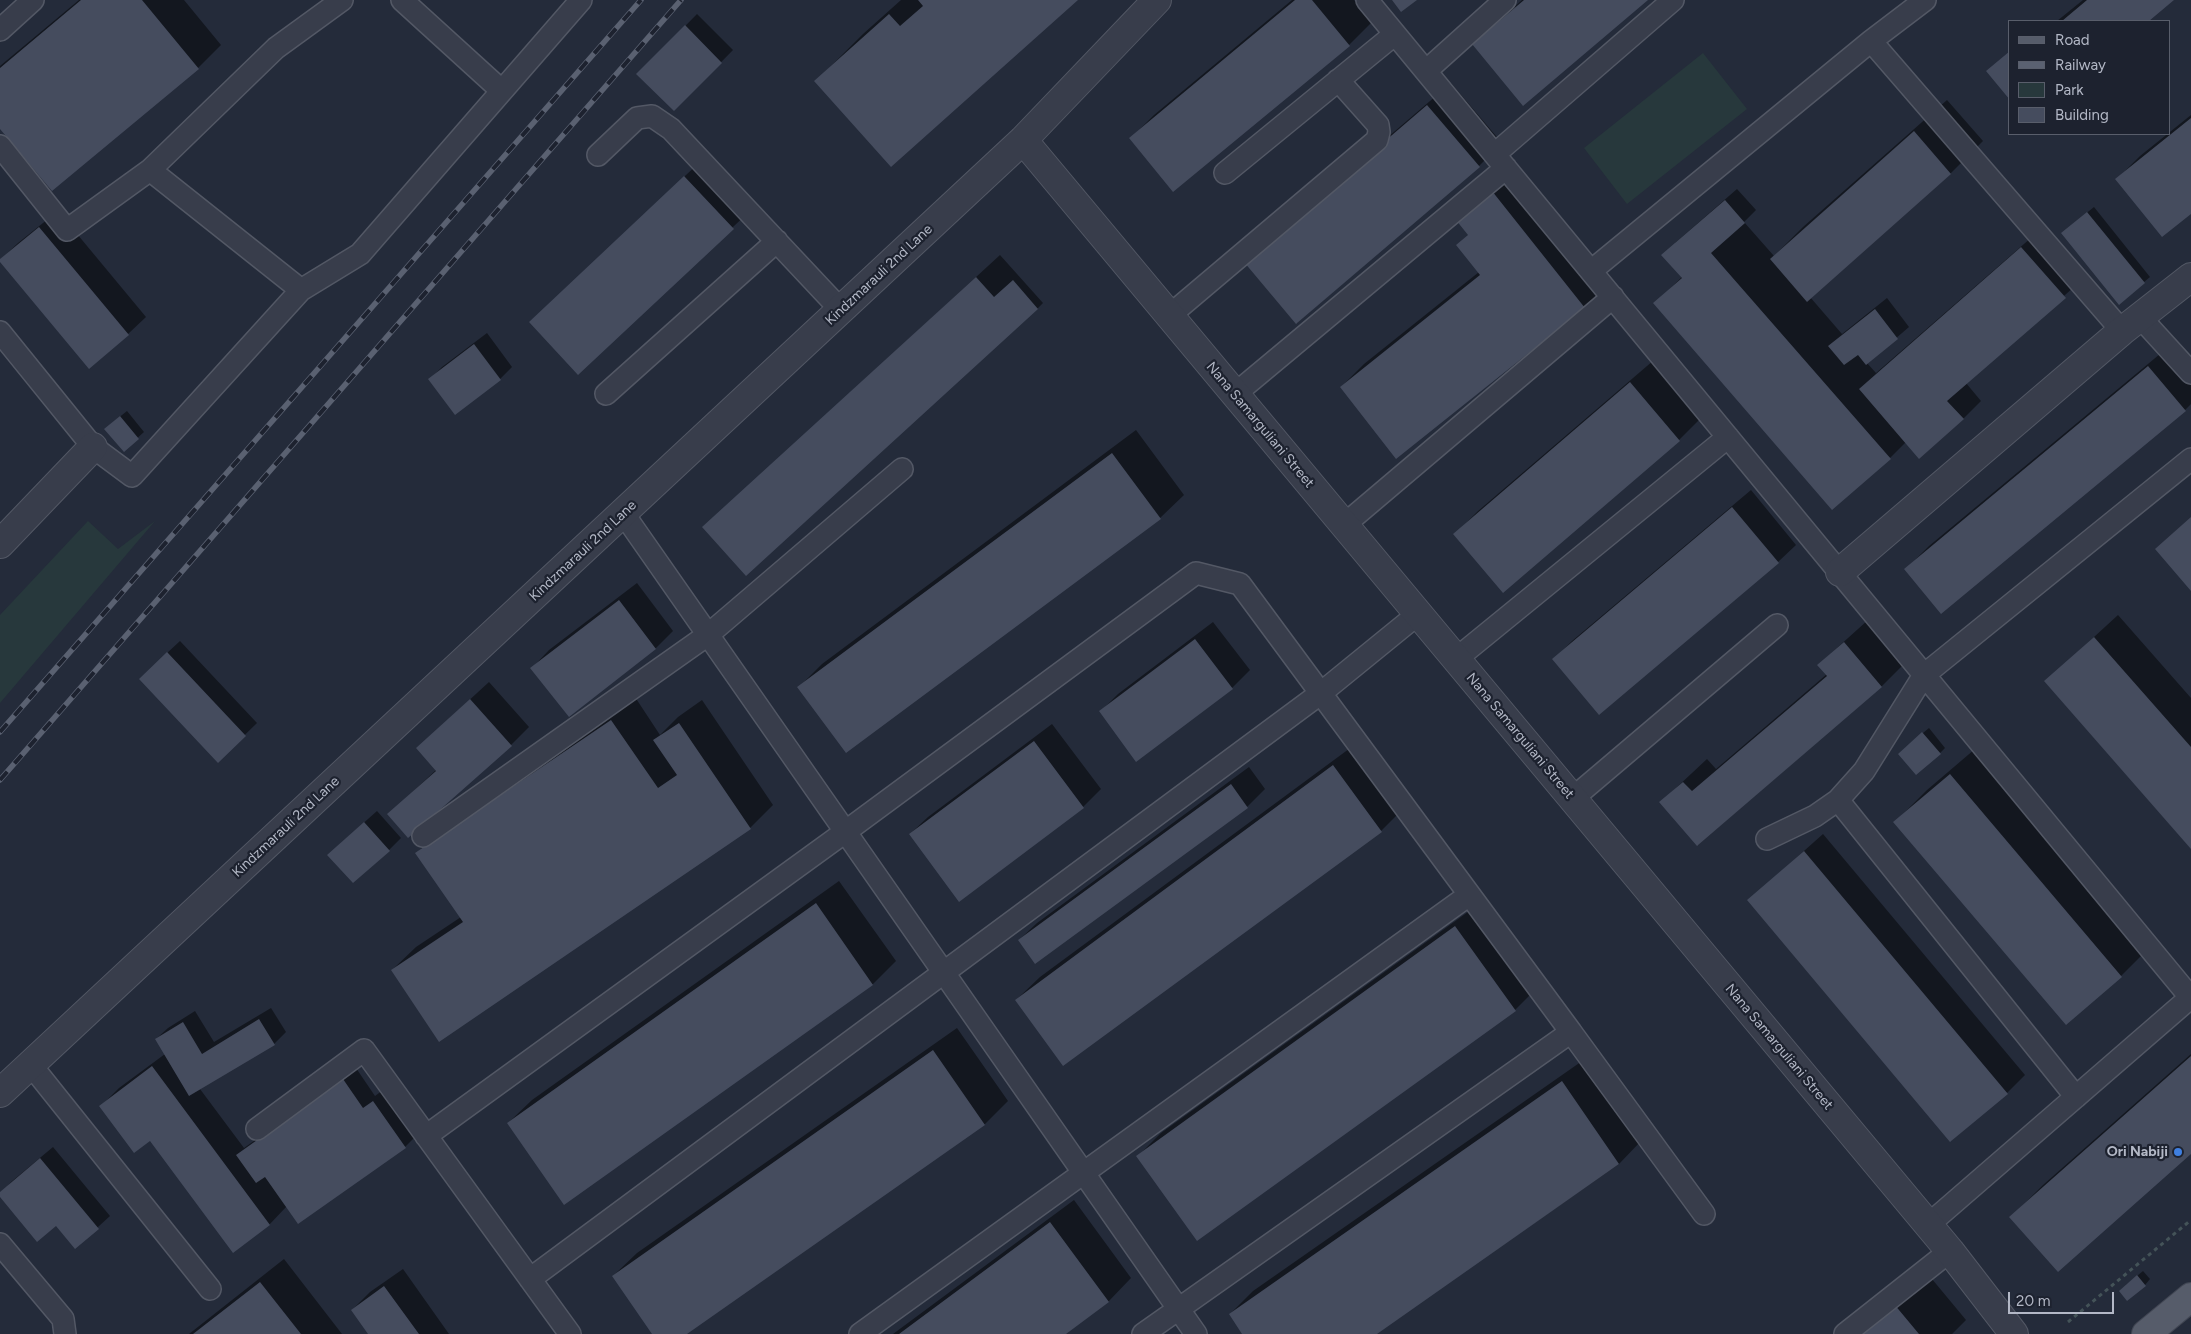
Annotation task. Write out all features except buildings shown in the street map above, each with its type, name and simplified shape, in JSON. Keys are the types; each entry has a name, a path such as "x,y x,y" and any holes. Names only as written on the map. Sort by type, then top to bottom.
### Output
{"main road":[{"path":"2146,1334 2191,1297"}],"street":[{"name":"Kindzmarauli 2nd Lane","path":"0,1093 1023,140 1157,0"},
{"name":"Nana Samarguliani Street","path":"1023,140 1950,1251 2014,1334"},
{"path":"1840,572 2131,324 2191,277"},
{"path":"0,544 94,447"}],"lane":[{"path":"0,30 33,0"},
{"path":"0,146 68,230 150,170 276,48 342,0"},
{"path":"402,0 502,91"},
{"path":"0,332 94,447 132,476 301,290 360,254 581,0"},
{"path":"1367,0 2191,998 1928,1225"},
{"path":"1426,71 1505,0"},
{"path":"1235,394 1501,161 1673,0"},
{"path":"1591,271 1871,41 1925,0"},
{"path":"1224,173 1395,34"},
{"path":"1871,41 2131,324 2191,373"},
{"path":"1169,316 1377,140 1378,125 1338,80"},
{"path":"598,155 637,118 652,116 671,129 841,310"},
{"path":"150,170 301,290"},
{"path":"606,394 777,241"},
{"path":"1344,525 1613,297"},
{"path":"1456,659 1728,437"},
{"path":"1767,839 1815,816 1838,800 1864,771 1924,674 2188,468"},
{"path":"423,836 709,634 902,469"},
{"path":"623,513 1196,1334"},
{"path":"426,1136 846,832 1196,573 1240,584 1704,1214"},
{"path":"530,1279 1321,693 1418,614"},
{"path":"1572,799 1777,626"},
{"path":"1838,800 2076,1097"},
{"path":"860,1334 1470,895"},
{"path":"1143,1334 1571,1032"},
{"path":"256,1129 364,1050 570,1334"},
{"path":"31,1065 210,1289"},
{"path":"0,1244 63,1318 65,1334"},
{"path":"1845,1334 1950,1251"}],"path":[{"path":"2068,1322 2191,1220"}],"green space":[{"path":"1703,53 1747,109 1627,204 1584,148"},
{"path":"88,521 118,549 155,521 0,703 0,615"}],"railway":[{"path":"0,732 641,0"},
{"path":"0,780 681,0"}],"place":[{"name":"Ori Nabiji","path":"2178,1152"}]}
